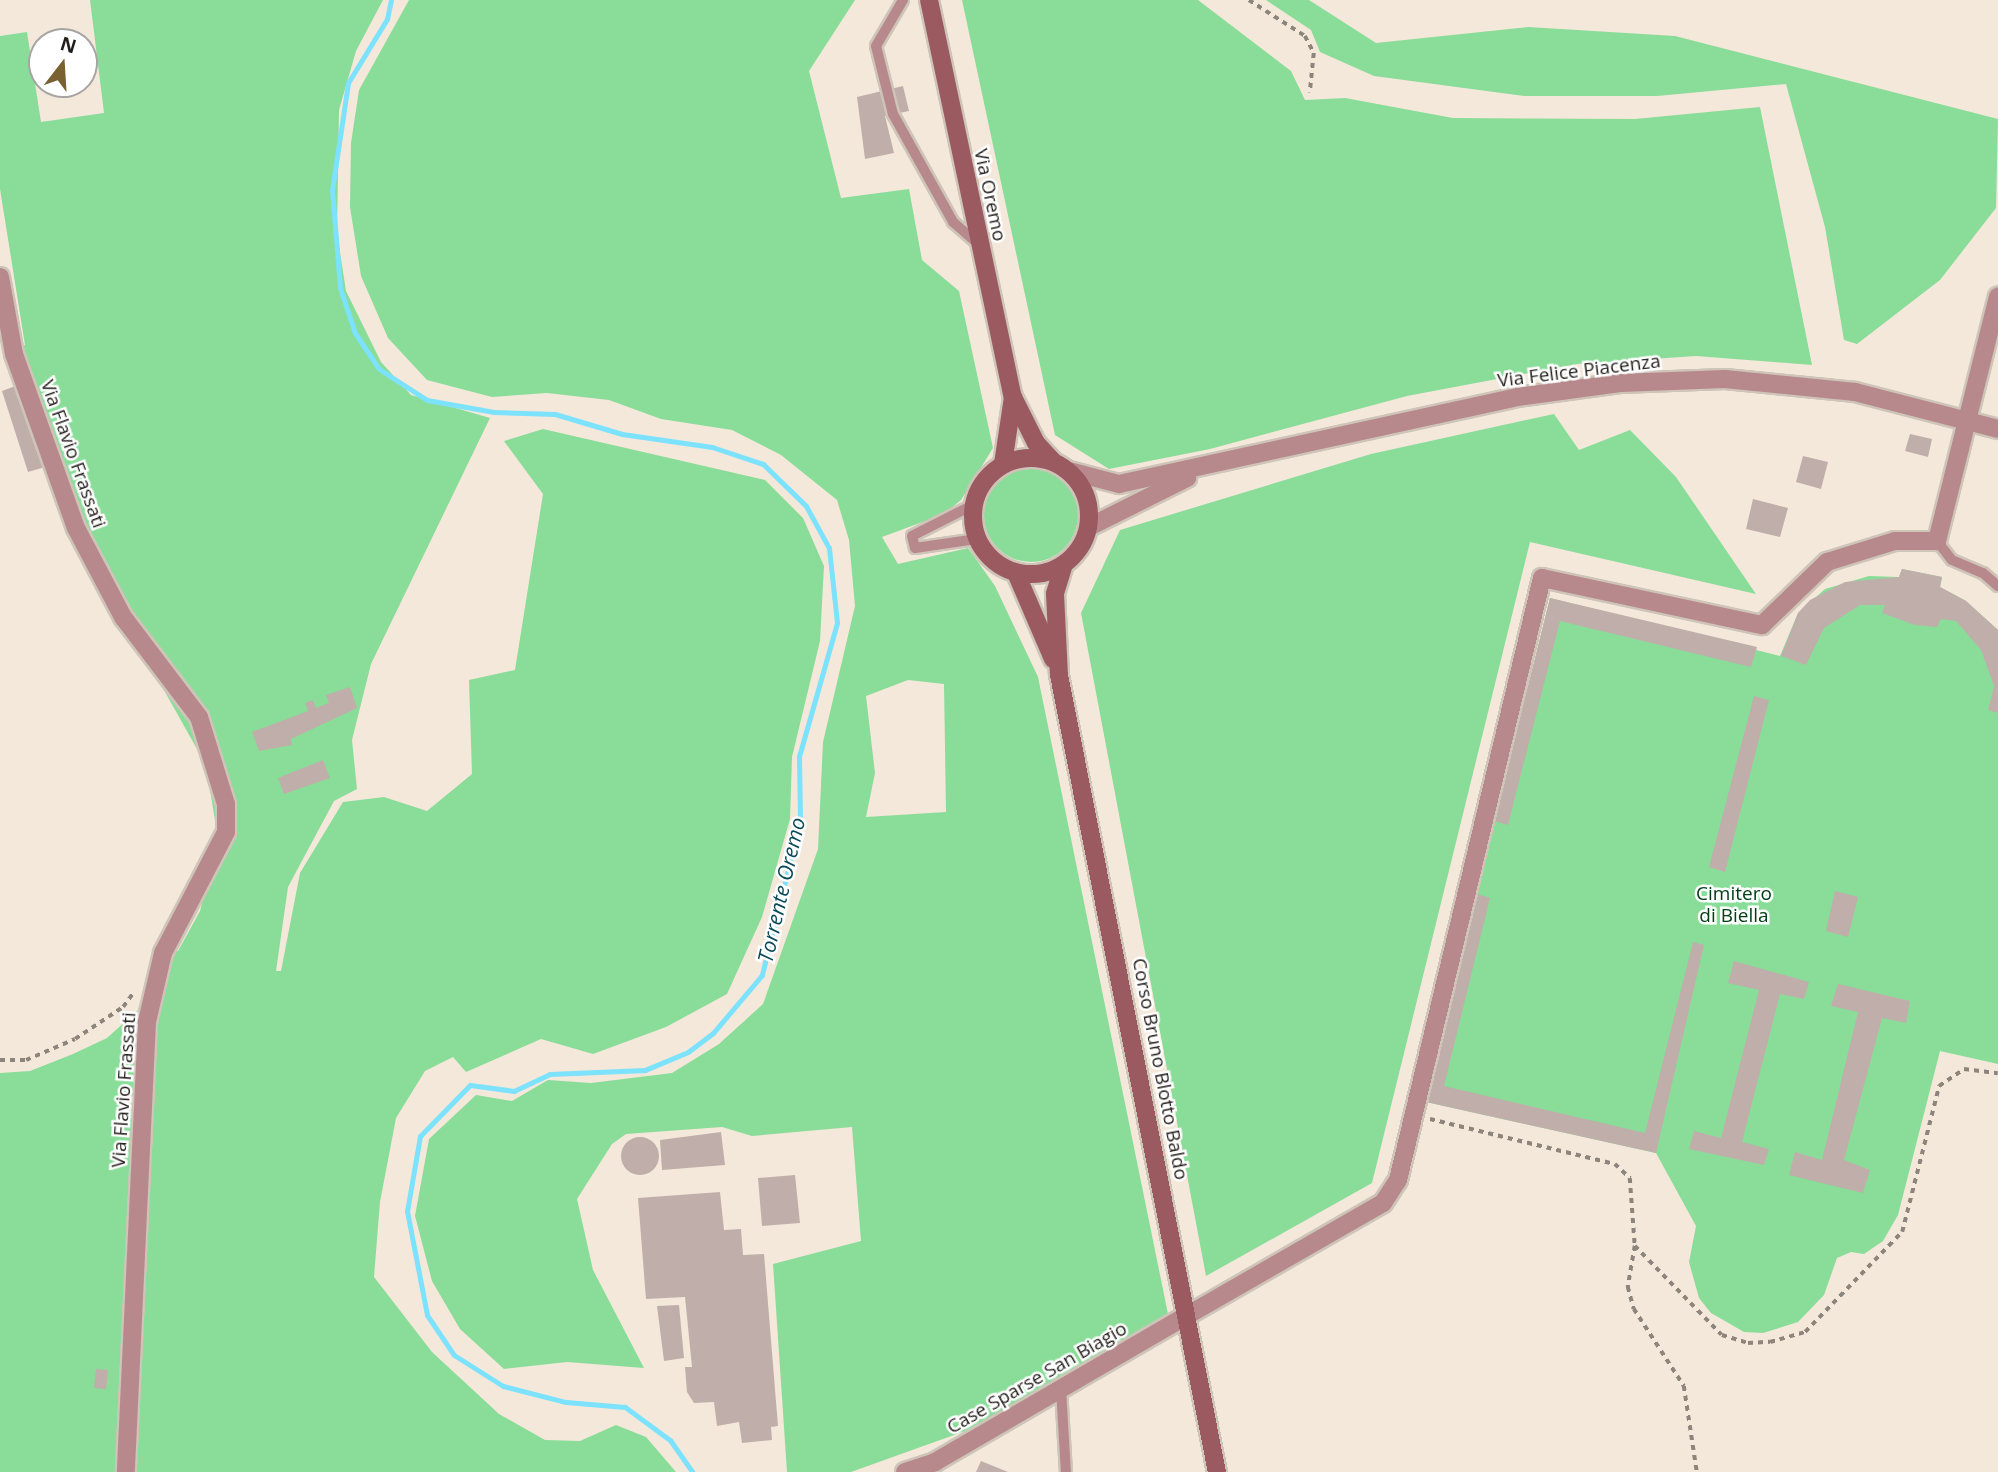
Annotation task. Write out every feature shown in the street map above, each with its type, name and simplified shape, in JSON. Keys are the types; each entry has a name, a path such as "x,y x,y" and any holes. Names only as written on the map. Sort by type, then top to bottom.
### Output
{"main road":[{"name":"Via Oremo","path":"929,0 1013,397 1036,443 1061,466"},
{"name":"Via Oremo","path":"1003,464 1013,397"},
{"path":"1037,458 1061,466 1086,496 1088,527 1064,564 1049,572 1016,573 1000,566 976,539 973,505 989,475 1003,464 1037,458"},
{"name":"Corso Bruno Blotto Baldo","path":"1064,564 1055,594 1059,675 1217,1472"},
{"name":"Corso Bruno Blotto Baldo","path":"1016,573 1059,675"}],"street":[{"name":"Via Flavio Frassati","path":"0,277 15,354 76,528 123,617 199,717 226,804 226,832 163,953 147,1022 125,1472"},
{"path":"1937,541 1998,296"},
{"name":"Via Felice Piacenza","path":"1061,466 1119,484 1517,397 1620,383 1725,379 1855,392 1998,429"},
{"name":"Via Felice Piacenza","path":"1088,527 1209,466"},
{"name":"Case Sparse San Biagio","path":"905,1472 935,1461 1383,1203 1398,1180 1542,578 1762,625 1827,562 1895,541 1937,541"}],"lane":[{"path":"903,0 876,46 893,114 953,222 979,245"},
{"path":"973,505 912,536 915,548 976,539"},
{"path":"1937,541 1952,560 1998,586"},
{"path":"1061,1390 1066,1472"}],"path":[{"path":"1250,0 1305,36 1314,53 1310,93"},
{"path":"0,1060 26,1060 75,1039 123,1007 139,985"},
{"path":"1635,1246 1722,1335 1748,1343 1805,1332 1902,1232 1939,1086 1964,1069 1998,1073"},
{"path":"1413,1115 1615,1164 1630,1178 1635,1246 1631,1298 1684,1386 1697,1472"}],"green space":[{"path":"90,0 383,0 356,51 339,110 337,233 346,291 381,362 411,395 490,418 371,664 352,740 357,789 334,801 288,887 276,971 281,971 300,873 343,802 384,797 427,811 472,774 469,680 515,670 543,494 504,441 543,429 765,480 803,518 824,566 820,641 792,757 790,819 762,917 727,994 666,1027 593,1054 541,1039 466,1072 453,1057 425,1071 396,1118 380,1202 374,1277 432,1352 499,1414 545,1440 580,1441 616,1425 646,1437 676,1472 121,1472 145,1010 173,951 178,951 200,911 218,839 206,765 68,519 17,348 25,345 0,189 0,36 27,32 28,98 37,98 41,122 104,113 98,65 98,28 93,28"},
{"path":"409,0 855,0 809,71 841,198 909,189 922,260 959,291 993,448 961,500 944,514 882,537 898,564 968,548 995,586 1038,677 1168,1314 968,1430 851,1472 787,1472 773,1264 861,1241 852,1127 752,1136 722,1127 626,1134 612,1144 577,1199 593,1270 644,1368 567,1362 504,1369 460,1329 432,1281 415,1216 429,1139 476,1095 512,1101 548,1080 591,1083 672,1073 719,1044 763,1004 818,849 823,742 855,606 849,540 837,500 781,455 732,430 661,419 609,400 547,393 492,397 427,380 388,338 361,276 350,207 351,143 359,90","holes":["908,680 944,684 946,812 866,817 875,773 866,696"]},
{"path":"962,0 1198,0 1291,71 1305,100 1345,98 1453,118 1635,119 1760,107 1812,365 1696,356 1577,364 1407,396 1210,449 1109,469 1055,435"},
{"path":"1266,0 1309,0 1376,43 1528,27 1675,36 1998,119 1996,208 1940,280 1857,344 1844,340 1825,227 1786,84 1657,96 1524,96 1374,76 1320,52 1311,30"},
{"path":"1554,414 1579,450 1630,430 1676,477 1756,594 1530,542 1372,1183 1206,1276 1081,613 1120,530 1371,454"},
{"path":"1031,468 1049,471 1064,482 1075,497 1078,515 1075,533 1064,548 1049,559 1031,562 1013,559 998,548 987,533 984,515 987,497 998,482 1013,471"},
{"name":"Cimitero di Biella","path":"1902,569 1942,577 1940,587 1966,601 1998,630 1998,1064 1940,1051 1898,1215 1883,1241 1864,1254 1851,1252 1837,1258 1824,1295 1798,1322 1763,1333 1744,1332 1711,1313 1699,1298 1689,1262 1696,1226 1656,1153 1426,1102 1550,598 1780,656 1798,613 1825,589 1869,576 1899,577"},
{"path":"138,1010 118,1472 0,1472 0,1073 30,1071 73,1054 107,1038"}],"building":[{"path":"903,86 909,111 885,116 894,153 865,159 857,97"},
{"path":"18,385 45,467 28,472 2,391"},
{"path":"1910,434 1932,439 1928,457 1905,451"},
{"path":"1803,456 1828,462 1821,489 1796,482"},
{"path":"1753,499 1788,508 1780,537 1746,529"},
{"path":"1902,569 1942,577 1940,587 1966,601 1998,630 1998,713 1988,710 1994,686 1981,650 1956,621 1941,619 1937,627 1915,625 1882,613 1885,605 1860,605 1824,628 1806,665 1781,656 1798,613 1810,600 1845,582 1899,577"},
{"path":"1550,598 1757,647 1751,667 1560,621 1508,825 1494,821"},
{"path":"350,687 357,708 291,739 292,745 259,751 252,732 308,711 305,703 313,700 316,708 329,703 326,695"},
{"path":"1754,696 1769,700 1725,872 1709,867"},
{"path":"323,760 330,778 284,794 278,778"},
{"path":"1835,891 1858,897 1848,937 1826,931"},
{"path":"1477,894 1490,898 1444,1086 1645,1133 1693,942 1704,945 1656,1153 1426,1102"},
{"path":"1734,961 1809,982 1804,999 1780,994 1742,1142 1769,1149 1764,1165 1689,1149 1694,1131 1721,1138 1759,990 1728,983"},
{"path":"1838,984 1910,1001 1906,1023 1882,1018 1844,1160 1870,1170 1863,1193 1789,1175 1795,1152 1822,1160 1858,1012 1831,1006"},
{"path":"721,1132 725,1165 662,1170 660,1140"},
{"path":"640,1137 653,1143 659,1156 653,1169 640,1175 627,1169 621,1156 627,1143"},
{"path":"795,1175 800,1223 762,1226 758,1178"},
{"path":"720,1192 724,1230 741,1229 743,1255 764,1254 778,1426 771,1427 772,1440 742,1443 739,1422 717,1426 714,1402 694,1403 687,1392 685,1367 692,1367 685,1297 646,1299 638,1198"},
{"path":"679,1305 684,1358 664,1361 657,1306"},
{"path":"96,1369 108,1370 106,1389 94,1388"},
{"path":"981,1461 1008,1472 976,1472"}],"waterway":[{"name":"Torrente Oremo","path":"391,0 387,19 348,83 332,190 340,288 355,333 379,369 427,400 494,412 555,414 622,434 712,447 763,464 806,506 829,548 837,623 799,756 800,821 762,975 713,1033 688,1052 645,1070 550,1074 514,1091 470,1085 420,1136 407,1211 427,1315 454,1355 503,1386 566,1402 625,1407 670,1440 692,1472"}]}
